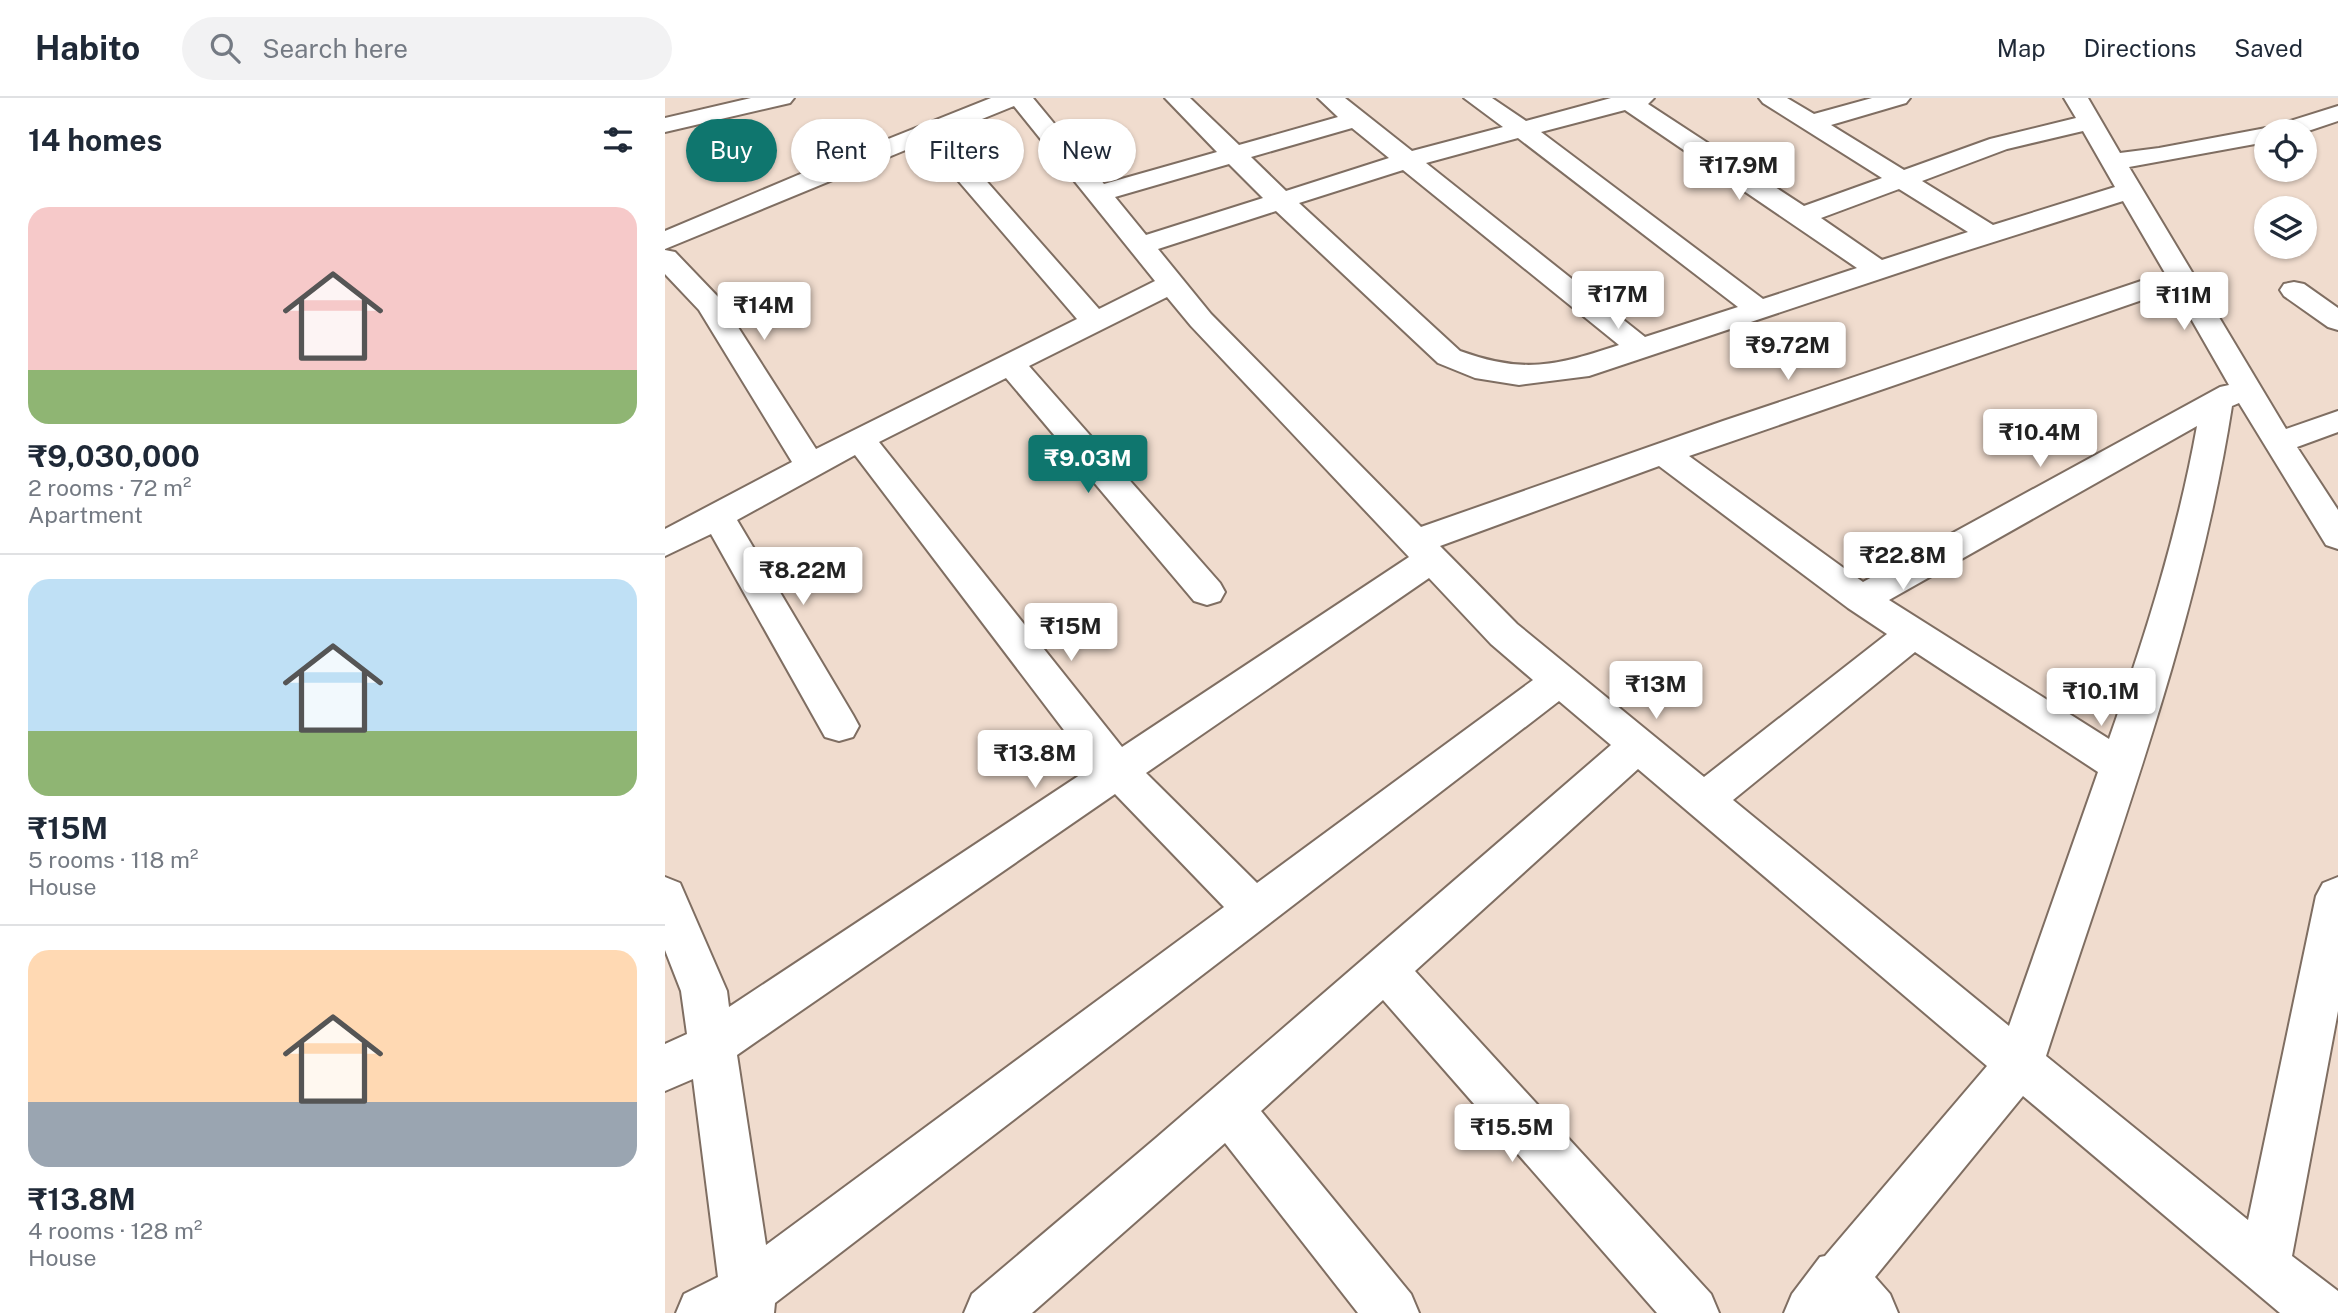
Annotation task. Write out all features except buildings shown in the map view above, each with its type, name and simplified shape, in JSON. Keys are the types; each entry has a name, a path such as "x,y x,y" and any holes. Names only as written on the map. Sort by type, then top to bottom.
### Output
{"street":[{"path":"665,125 715,105 782,98"},
{"path":"959,119 1012,98"},
{"path":"1020,98 1201,320 1504,634 2264,1267 2323,1313"},
{"path":"1177,98 1282,201 1449,357 1486,371 1531,376 1578,369 1989,234 2130,191"},
{"path":"1330,98 1642,349"},
{"path":"1476,98 1523,130 1760,310"},
{"path":"1772,98 1989,234"},
{"path":"1811,123 1898,98"},
{"path":"1140,246 1408,160 1631,99 1878,270"},
{"path":"1801,216 1999,144 2083,110 2181,277 2231,394 2278,443 2338,537"},
{"path":"2317,120 2338,113"},
{"path":"1098,194 1357,120"},
{"path":"2113,161 2159,156 2254,137"},
{"path":"665,241 905,141"},
{"path":"973,182 1095,322"},
{"path":"665,258 710,305 811,466"},
{"path":"665,1068 712,1045 1118,771 1424,550 1663,453 2181,277"},
{"path":"665,544 860,440 1171,284"},
{"path":"2294,290 2338,321"},
{"path":"1011,364 1207,592"},
{"path":"1860,599 2231,394"},
{"path":"1840,1301 2020,1063 2156,659 2205,473 2231,394"},
{"path":"2278,443 2338,421"},
{"path":"860,440 1118,771 1255,910"},
{"path":"1663,453 1860,599 2120,766"},
{"path":"718,516 839,726"},
{"path":"1704,800 1914,633"},
{"path":"703,1313 748,1302 1255,910 1560,680"},
{"path":"991,1313 1229,1108 1638,745"},
{"path":"665,896 704,991 748,1302"},
{"path":"2264,1267 2338,896"},
{"path":"1385,969 1692,1313"},
{"path":"1229,1108 1392,1313"}]}
